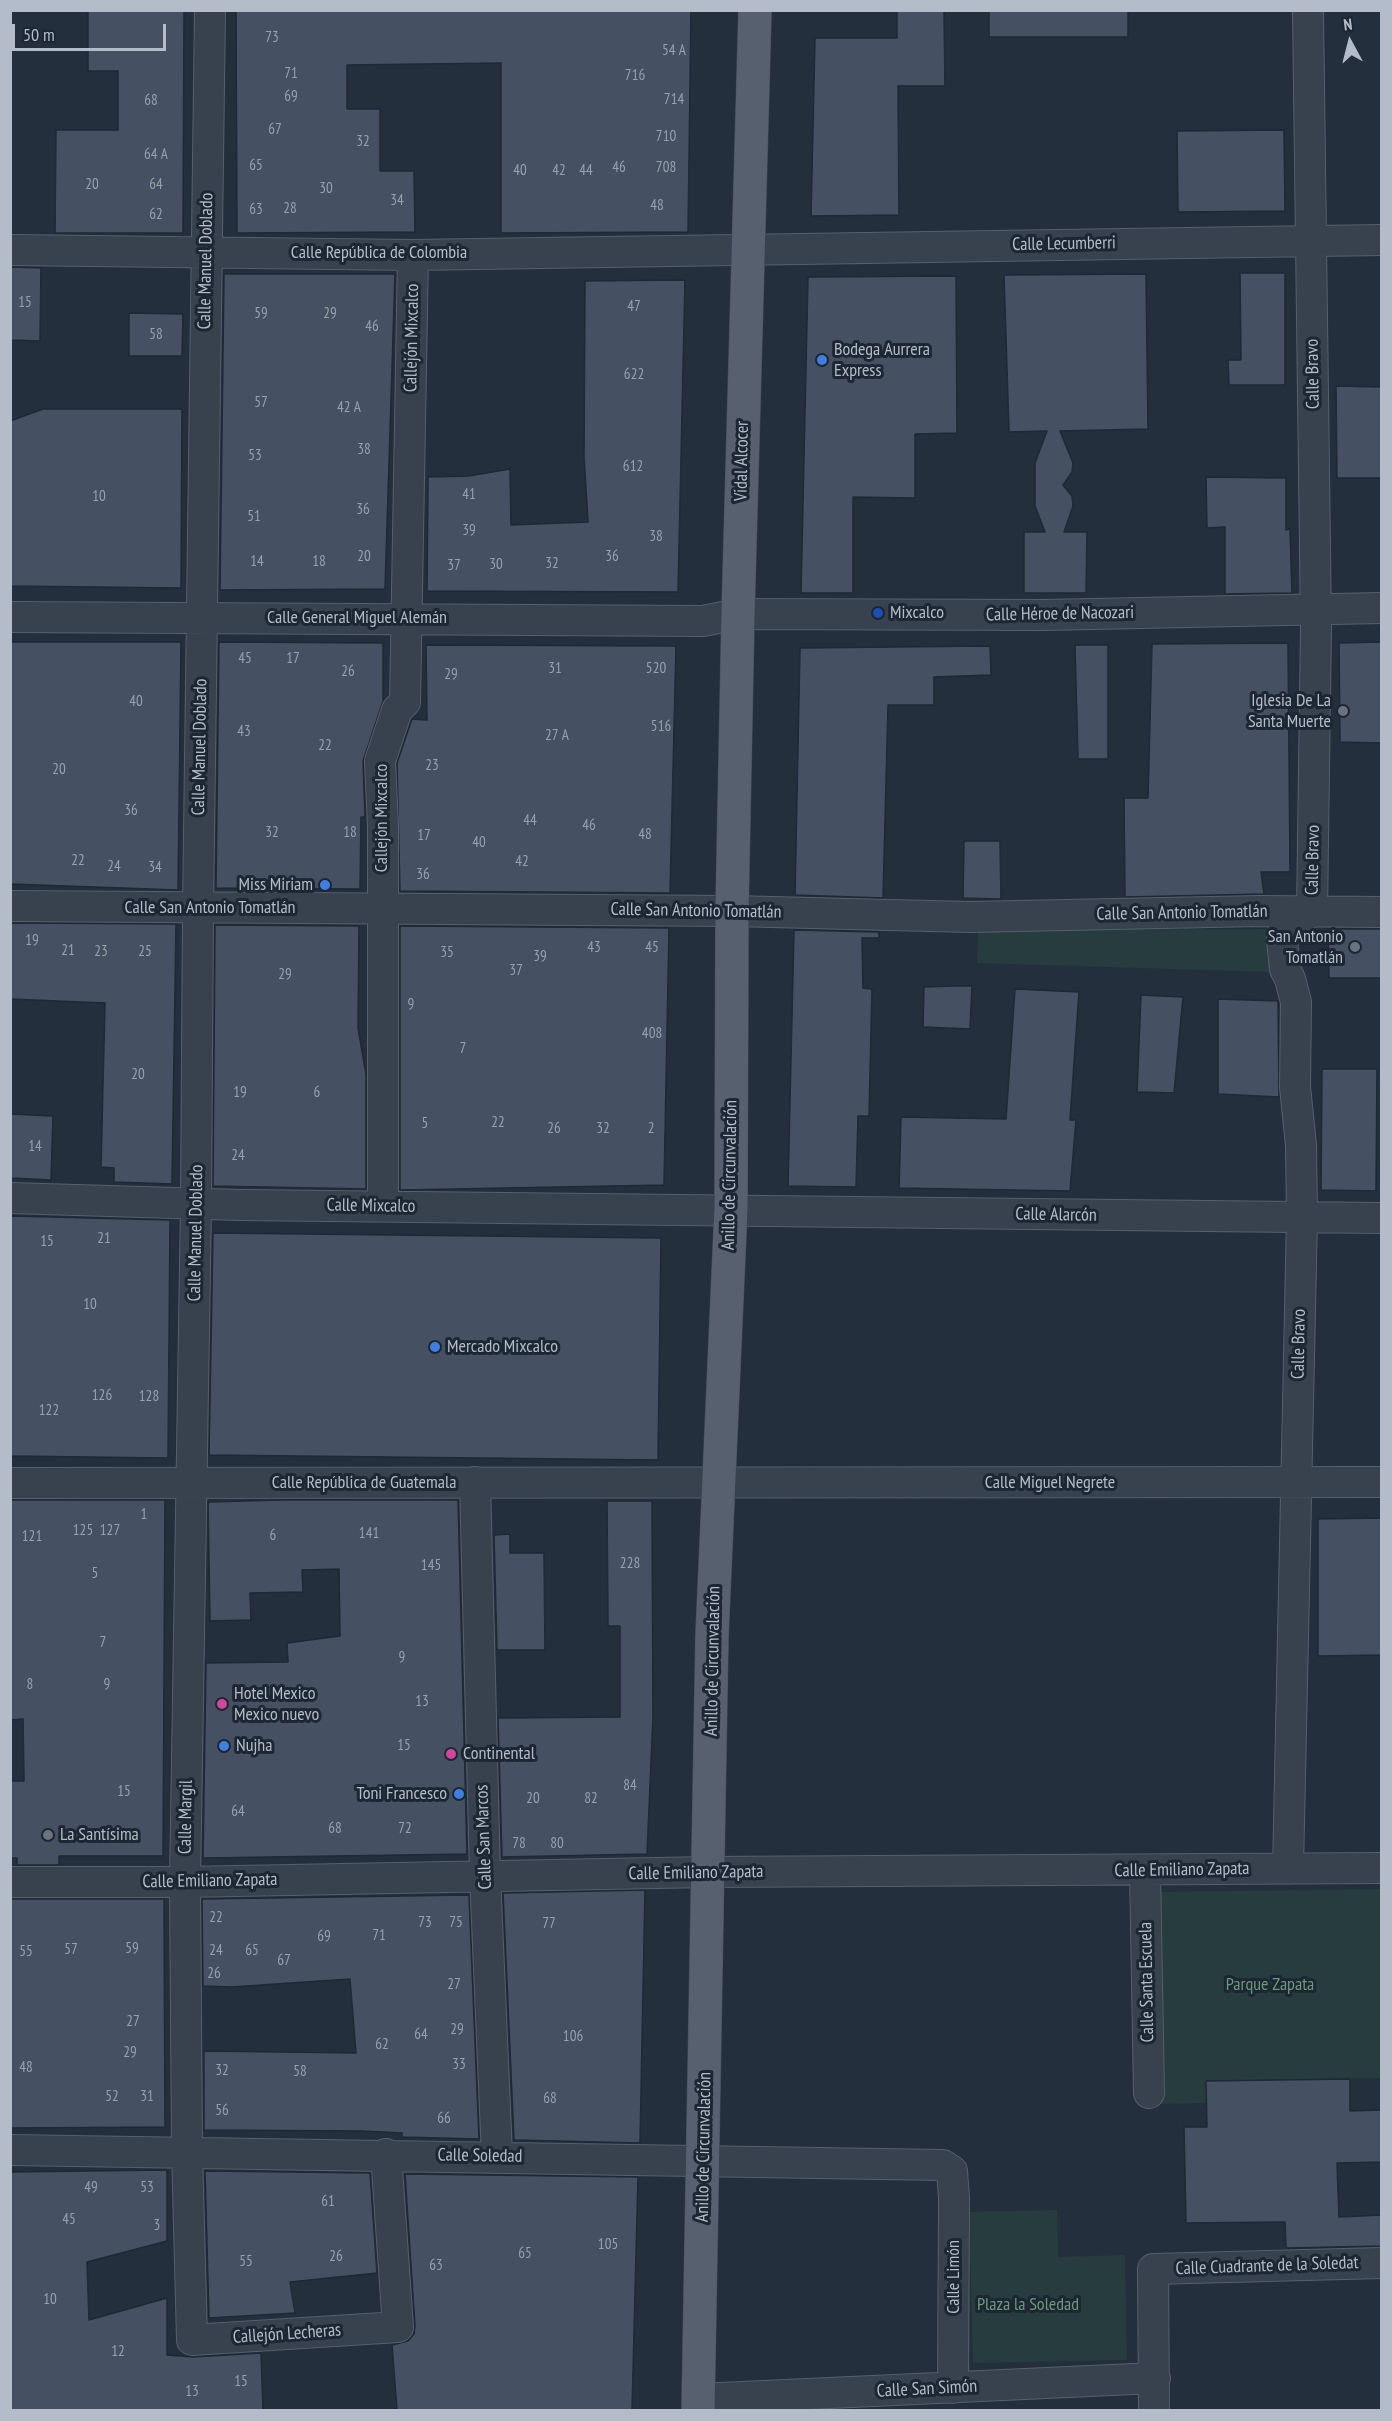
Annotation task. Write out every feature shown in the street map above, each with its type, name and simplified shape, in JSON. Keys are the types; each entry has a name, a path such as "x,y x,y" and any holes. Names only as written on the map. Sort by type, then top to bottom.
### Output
{"main road":[{"name":"Vidal Alcocer","path":"732,911 747,248 755,10"},
{"name":"Anillo de Circunvalación","path":"698,2405 712,1635 731,1208 732,911"}],"street":[{"name":"Calle Manuel Doblado","path":"192,1484 210,10"},
{"name":"Calle Bravo","path":"1288,1869 1302,1217 1301,1145 1295,1087 1296,1002 1285,969 1282,940 1284,928 1292,920 1312,912 1316,617 1308,10"},
{"name":"Calle Lecumberri","path":"747,248 1382,240"},
{"name":"Calle República de Colombia","path":"10,250 413,255 747,248"},
{"name":"Callejón Mixcalco","path":"383,1206 381,909 383,826 380,761 397,710 405,702 413,255"},
{"name":"Calle Héroe de Nacozari","path":"1316,617 1382,608"},
{"name":"Calle Héroe de Nacozari","path":"738,623 1044,615 1316,617 1382,626"},
{"name":"Calle General Miguel Alemán","path":"10,617 405,618 738,623"},
{"name":"Calle San Antonio Tomatlán","path":"10,906 732,911 969,917 1382,912"},
{"name":"Calle Mixcalco","path":"10,1198 196,1204 731,1208"},
{"name":"Calle Alarcón","path":"731,1208 883,1213 1382,1218"},
{"name":"Calle San Marcos","path":"475,1482 485,1875 497,2156"},
{"name":"Calle Miguel Negrete","path":"718,1483 1382,1482"},
{"name":"Calle República de Guatemala","path":"10,1483 718,1483"},
{"name":"Calle Margil","path":"187,2151 185,1882 192,1484"},
{"name":"Calle Emiliano Zapata","path":"10,1882 185,1882 709,1872 1382,1868"},
{"name":"Calle Santa Escuela","path":"1145,1871 1149,2093"},
{"name":"Calle Soledad","path":"10,2150 497,2156 933,2164 949,2167"},
{"name":"Callejón Lecheras","path":"187,2151 192,2340 398,2327 386,2154"},
{"name":"Calle Limón","path":"935,2396 954,2198 952,2171 949,2167"},
{"name":"Calle Cuadrante de la Soledat","path":"1155,2378 1153,2269 1382,2263"},
{"name":"Calle San Simón","path":"698,2405 935,2396 1155,2378"},
{"path":"1154,2410 1155,2378"}],"green space":[{"path":"1270,929 1270,972 977,963 978,930"},
{"name":"Parque Zapata","path":"1381,1889 1381,2078 1207,2081 1207,2103 1161,2104 1158,1892"},
{"name":"Plaza la Soledad","path":"1057,2210 1058,2257 1125,2255 1127,2360 973,2363 969,2212"}],"building":[{"path":"88,10 184,10 183,233 55,233 56,130 118,130 118,71 88,71"},
{"path":"236,10 691,10 688,232 501,233 501,63 347,65 347,109 380,109 380,171 414,171 415,232 237,233"},
{"path":"897,10 944,10 945,86 898,86 899,215 811,216 815,38 897,38"},
{"path":"989,10 1128,10 1128,37 989,37"},
{"path":"1284,130 1285,211 1178,212 1177,131"},
{"path":"10,267 41,268 40,341 10,340"},
{"path":"1240,273 1285,273 1285,385 1229,385 1228,360 1241,360"},
{"path":"224,274 395,274 385,589 220,590"},
{"path":"1146,274 1148,429 1060,431 1073,463 1072,472 1063,485 1072,496 1073,506 1064,532 1087,532 1086,593 1024,593 1024,532 1045,532 1035,506 1035,463 1047,431 1009,432 1004,275"},
{"path":"956,276 957,433 915,434 915,498 853,497 853,593 801,593 808,277"},
{"path":"685,280 678,592 427,591 428,477 469,476 510,469 511,525 588,522 584,456 585,281"},
{"path":"129,313 183,314 182,356 129,356"},
{"path":"1336,386 1382,387 1382,478 1337,478"},
{"path":"43,409 182,409 181,588 10,586 10,421"},
{"path":"1206,477 1286,478 1286,530 1290,529 1292,593 1225,594 1225,527 1207,528"},
{"path":"10,642 181,642 178,890 10,884"},
{"path":"219,642 383,643 383,701 363,761 365,817 361,817 360,889 216,888"},
{"path":"1382,642 1381,743 1340,742 1339,643"},
{"path":"1288,643 1290,872 1261,872 1264,894 1125,897 1124,798 1148,798 1152,644"},
{"path":"426,645 676,646 670,893 400,891 397,763 412,719 427,720"},
{"path":"1075,645 1108,645 1108,759 1078,759"},
{"path":"990,646 991,675 934,677 934,705 888,705 883,898 795,895 800,648"},
{"path":"964,841 1000,841 1001,899 963,898"},
{"path":"10,923 176,924 172,1184 114,1182 114,1168 101,1167 105,1003 10,999"},
{"path":"215,925 359,926 358,1028 366,1074 366,1189 213,1186"},
{"path":"400,926 669,928 664,1185 400,1190"},
{"name":"San Antonio Tomatlán","path":"1328,929 1382,929 1382,978 1329,978"},
{"path":"794,930 879,932 879,938 862,938 863,988 872,989 869,1116 858,1116 856,1187 788,1186"},
{"path":"972,986 970,1029 923,1027 924,987"},
{"path":"1015,989 1079,992 1070,1120 1076,1120 1070,1191 899,1188 901,1117 1006,1119"},
{"path":"1141,995 1183,997 1174,1093 1137,1092"},
{"path":"1218,999 1278,1001 1279,1097 1218,1094"},
{"path":"1322,1069 1377,1069 1376,1191 1321,1190"},
{"path":"10,1114 53,1116 51,1180 10,1178"},
{"path":"10,1216 170,1220 168,1458 10,1456"},
{"name":"Mercado Mixcalco","path":"213,1233 661,1238 658,1460 209,1455"},
{"path":"10,1500 165,1500 163,1856 59,1856 59,1865 17,1865 17,1858 10,1858 10,1781 24,1781 23,1719 10,1720"},
{"path":"458,1500 467,1854 203,1858 206,1663 288,1662 287,1643 340,1636 339,1569 302,1570 303,1592 250,1593 251,1620 210,1621 208,1502"},
{"path":"607,1501 652,1501 653,1717 647,1854 502,1857 498,1718 620,1717 620,1626 608,1626"},
{"path":"1382,1518 1382,1655 1318,1656 1318,1519"},
{"path":"510,1534 510,1553 544,1553 545,1650 497,1650 494,1535"},
{"path":"645,1890 640,2143 514,2140 503,1893"},
{"path":"469,1895 479,2139 402,2137 402,2133 362,2131 204,2130 204,2051 356,2053 350,1979 232,1987 203,1986 202,1899"},
{"path":"10,1899 164,1899 165,2127 10,2128"},
{"path":"1350,2079 1350,2111 1382,2110 1382,2162 1337,2163 1339,2217 1382,2215 1382,2246 1286,2248 1285,2222 1186,2223 1184,2127 1207,2127 1206,2081"},
{"path":"167,2170 167,2241 87,2262 89,2320 167,2298 167,2355 193,2357 261,2353 263,2410 10,2410 10,2172"},
{"path":"205,2171 370,2173 377,2273 290,2282 295,2313 209,2318"},
{"path":"405,2174 638,2177 632,2410 397,2410 392,2345 408,2341 414,2334 415,2326"}],"place":[{"name":"Bodega Aurrera Express","path":"822,360"},
{"name":"Mixcalco","path":"878,613"},
{"name":"Iglesia De La Santa Muerte","path":"1343,711"},
{"name":"Miss Miriam","path":"325,885"},
{"name":"San Antonio Tomatlán","path":"1355,947"},
{"name":"Mercado Mixcalco","path":"435,1347"},
{"name":"Hotel Mexico Mexico nuevo","path":"222,1704"},
{"name":"Nujha","path":"224,1746"},
{"name":"Continental","path":"451,1754"},
{"name":"Toni Francesco","path":"459,1794"},
{"name":"La Santísima","path":"48,1835"}]}
